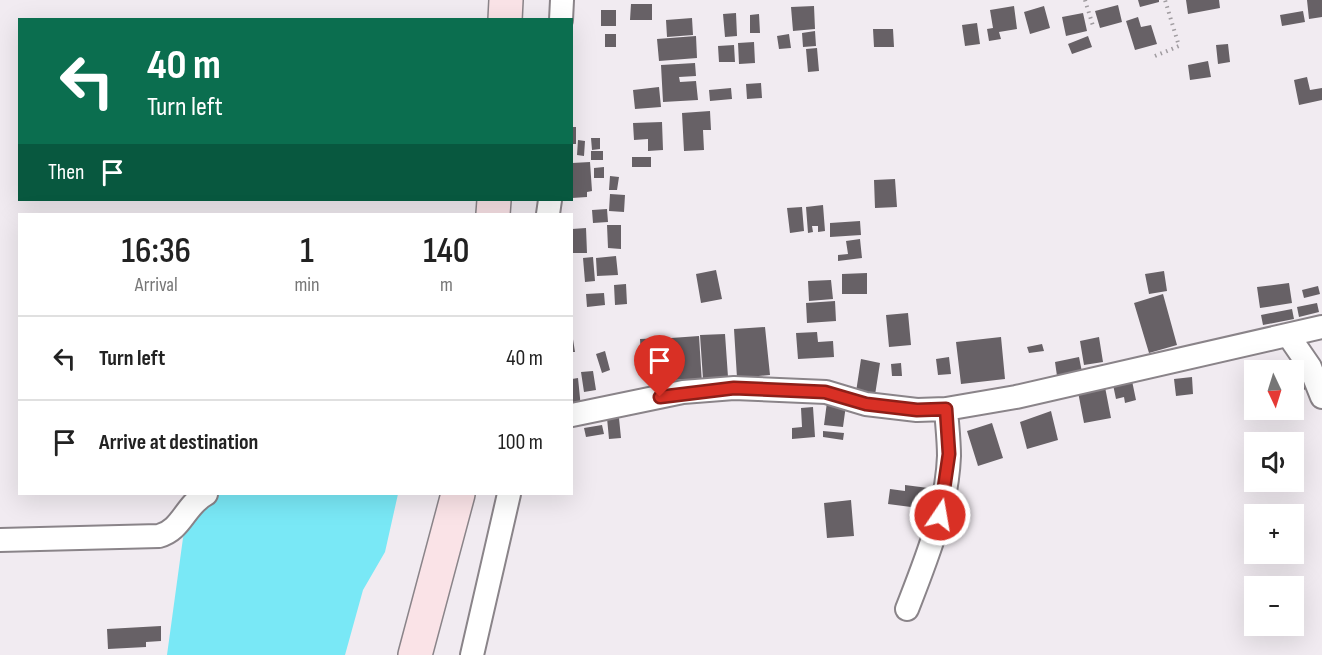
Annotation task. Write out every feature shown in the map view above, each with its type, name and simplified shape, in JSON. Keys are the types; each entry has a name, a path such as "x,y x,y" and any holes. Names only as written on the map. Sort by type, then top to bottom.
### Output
{"street":[{"path":"505,18 506,0"},
{"path":"561,18 562,0"},
{"path":"573,415 683,392 734,388 825,392 866,404 917,410 946,409 1016,397 1322,327"},
{"path":"1288,335 1310,367 1322,397"},
{"path":"906,609 926,560 946,484 949,454 946,409"},
{"path":"0,540 159,536 170,533 180,523 188,507 205,495"},
{"path":"415,655 458,495"},
{"path":"472,655 509,495"}],"path":[{"path":"1084,0 1093,26"},
{"path":"1155,56 1179,46 1165,0"}],"water":[{"path":"211,495 398,495 385,552 363,590 345,655 167,655 183,538 192,510"}],"building":[{"path":"1138,0 1159,0 1159,2 1140,7"},
{"path":"1186,0 1219,0 1220,8 1188,14"},
{"path":"1307,0 1322,0 1322,17 1309,19"},
{"path":"631,4 652,4 652,20 630,20"},
{"path":"1118,5 1122,22 1100,28 1095,11"},
{"path":"814,6 815,29 793,31 791,7"},
{"path":"1014,6 1017,29 999,32 1001,39 989,41 987,29 993,28 990,10"},
{"path":"1044,6 1050,28 1030,34 1024,12"},
{"path":"601,10 616,10 616,26 601,26"},
{"path":"1303,11 1305,22 1282,26 1280,15"},
{"path":"736,13 737,36 725,37 723,14"},
{"path":"1083,13 1087,31 1066,36 1062,17"},
{"path":"759,14 760,33 750,33 750,15"},
{"path":"1138,17 1141,27 1151,25 1157,44 1135,50 1126,21"},
{"path":"692,18 693,35 667,37 666,20"},
{"path":"977,23 980,44 965,46 962,25"},
{"path":"873,29 893,29 894,47 874,47"},
{"path":"815,31 816,46 803,47 802,33"},
{"path":"605,34 616,34 616,47 605,47"},
{"path":"789,34 791,48 779,49 777,36"},
{"path":"696,36 697,58 659,61 657,39"},
{"path":"1088,36 1092,47 1072,54 1068,44"},
{"path":"754,42 755,63 739,64 738,43"},
{"path":"1228,44 1230,62 1218,64 1216,45"},
{"path":"734,45 735,62 719,62 718,46"},
{"path":"817,48 819,71 808,72 806,49"},
{"path":"1208,61 1211,77 1190,80 1188,65"},
{"path":"695,63 696,76 679,77 680,82 696,81 698,100 663,102 661,65"},
{"path":"1307,77 1310,90 1322,88 1322,100 1299,105 1294,80"},
{"path":"761,83 762,98 747,99 746,84"},
{"path":"659,87 661,107 635,109 633,90"},
{"path":"731,88 732,99 710,101 709,90"},
{"path":"710,111 711,130 703,130 704,150 684,151 682,113"},
{"path":"662,122 663,150 648,151 648,139 634,140 633,123"},
{"path":"573,127 576,127 576,144 573,144"},
{"path":"591,138 600,138 600,149 592,150"},
{"path":"578,140 585,141 584,156 577,155"},
{"path":"591,151 603,151 603,160 591,160"},
{"path":"632,157 651,157 651,167 632,167"},
{"path":"590,162 592,191 587,192 587,197 573,198 573,163"},
{"path":"604,167 604,178 594,178 594,168"},
{"path":"610,176 619,177 617,190 609,190"},
{"path":"895,179 897,207 875,208 874,180"},
{"path":"610,194 625,195 624,212 609,211"},
{"path":"823,205 825,231 818,232 818,226 812,226 813,232 808,233 806,207"},
{"path":"802,207 804,231 790,233 787,208"},
{"path":"607,209 608,222 593,223 592,210"},
{"path":"860,221 861,235 830,237 830,223"},
{"path":"607,225 621,225 621,249 608,248"},
{"path":"586,228 587,253 573,253 573,229"},
{"path":"860,239 862,258 838,261 838,255 848,254 846,241"},
{"path":"616,256 618,275 597,276 596,258"},
{"path":"593,257 595,281 585,282 583,258"},
{"path":"716,270 722,299 701,303 696,274"},
{"path":"1164,271 1167,291 1149,294 1145,274"},
{"path":"867,273 867,294 842,294 842,274"},
{"path":"831,280 833,299 809,301 808,281"},
{"path":"1289,283 1292,303 1260,308 1257,287"},
{"path":"626,284 627,304 615,305 614,285"},
{"path":"1318,286 1320,294 1304,298 1302,290"},
{"path":"604,293 605,305 587,307 586,294"},
{"path":"1163,294 1177,345 1149,353 1134,303"},
{"path":"835,301 836,321 807,323 806,303"},
{"path":"1317,303 1319,312 1299,317 1297,307"},
{"path":"1292,309 1294,319 1263,325 1261,315"},
{"path":"908,313 911,345 889,347 886,315"},
{"path":"765,327 770,375 737,378 734,329"},
{"path":"817,332 818,342 833,341 834,357 798,359 796,333"},
{"path":"725,334 728,377 703,379 700,335"},
{"path":"699,336 702,384 688,385 687,379 674,380 671,338"},
{"path":"1001,337 1005,379 961,384 956,342"},
{"path":"1099,337 1103,362 1084,365 1080,341"},
{"path":"664,338 665,354 641,355 640,339"},
{"path":"1042,344 1044,351 1029,353 1027,347"},
{"path":"605,351 610,370 602,373 596,354"},
{"path":"949,357 951,374 938,375 936,359"},
{"path":"1079,357 1082,372 1057,376 1055,362"},
{"path":"861,359 880,363 875,395 856,392"},
{"path":"901,363 902,376 892,376 891,364"},
{"path":"593,371 596,390 584,392 581,372"},
{"path":"1131,376 1136,400 1125,403 1124,397 1116,399 1112,380"},
{"path":"1192,377 1193,394 1176,396 1174,379"},
{"path":"578,378 581,408 573,409 573,379"},
{"path":"1105,387 1111,418 1084,423 1078,392"},
{"path":"827,402 846,405 843,427 824,425"},
{"path":"813,407 815,437 792,439 792,428 802,427 801,408"},
{"path":"1051,411 1058,440 1027,449 1020,422"},
{"path":"607,418 619,418 621,438 609,439"},
{"path":"992,423 1003,458 978,466 967,431"},
{"path":"602,425 604,434 586,437 584,428"},
{"path":"823,431 844,433 843,440 823,437"},
{"path":"905,485 936,489 934,510 888,504 890,489 905,491"},
{"path":"945,498 959,498 960,515 946,516"},
{"path":"851,500 854,536 827,538 824,503"},
{"path":"161,626 161,641 146,642 146,647 108,649 107,629"}],"route":[{"path":"660,397 683,392 734,388 825,392 866,404 917,410 946,409 949,454 940,515"}]}
